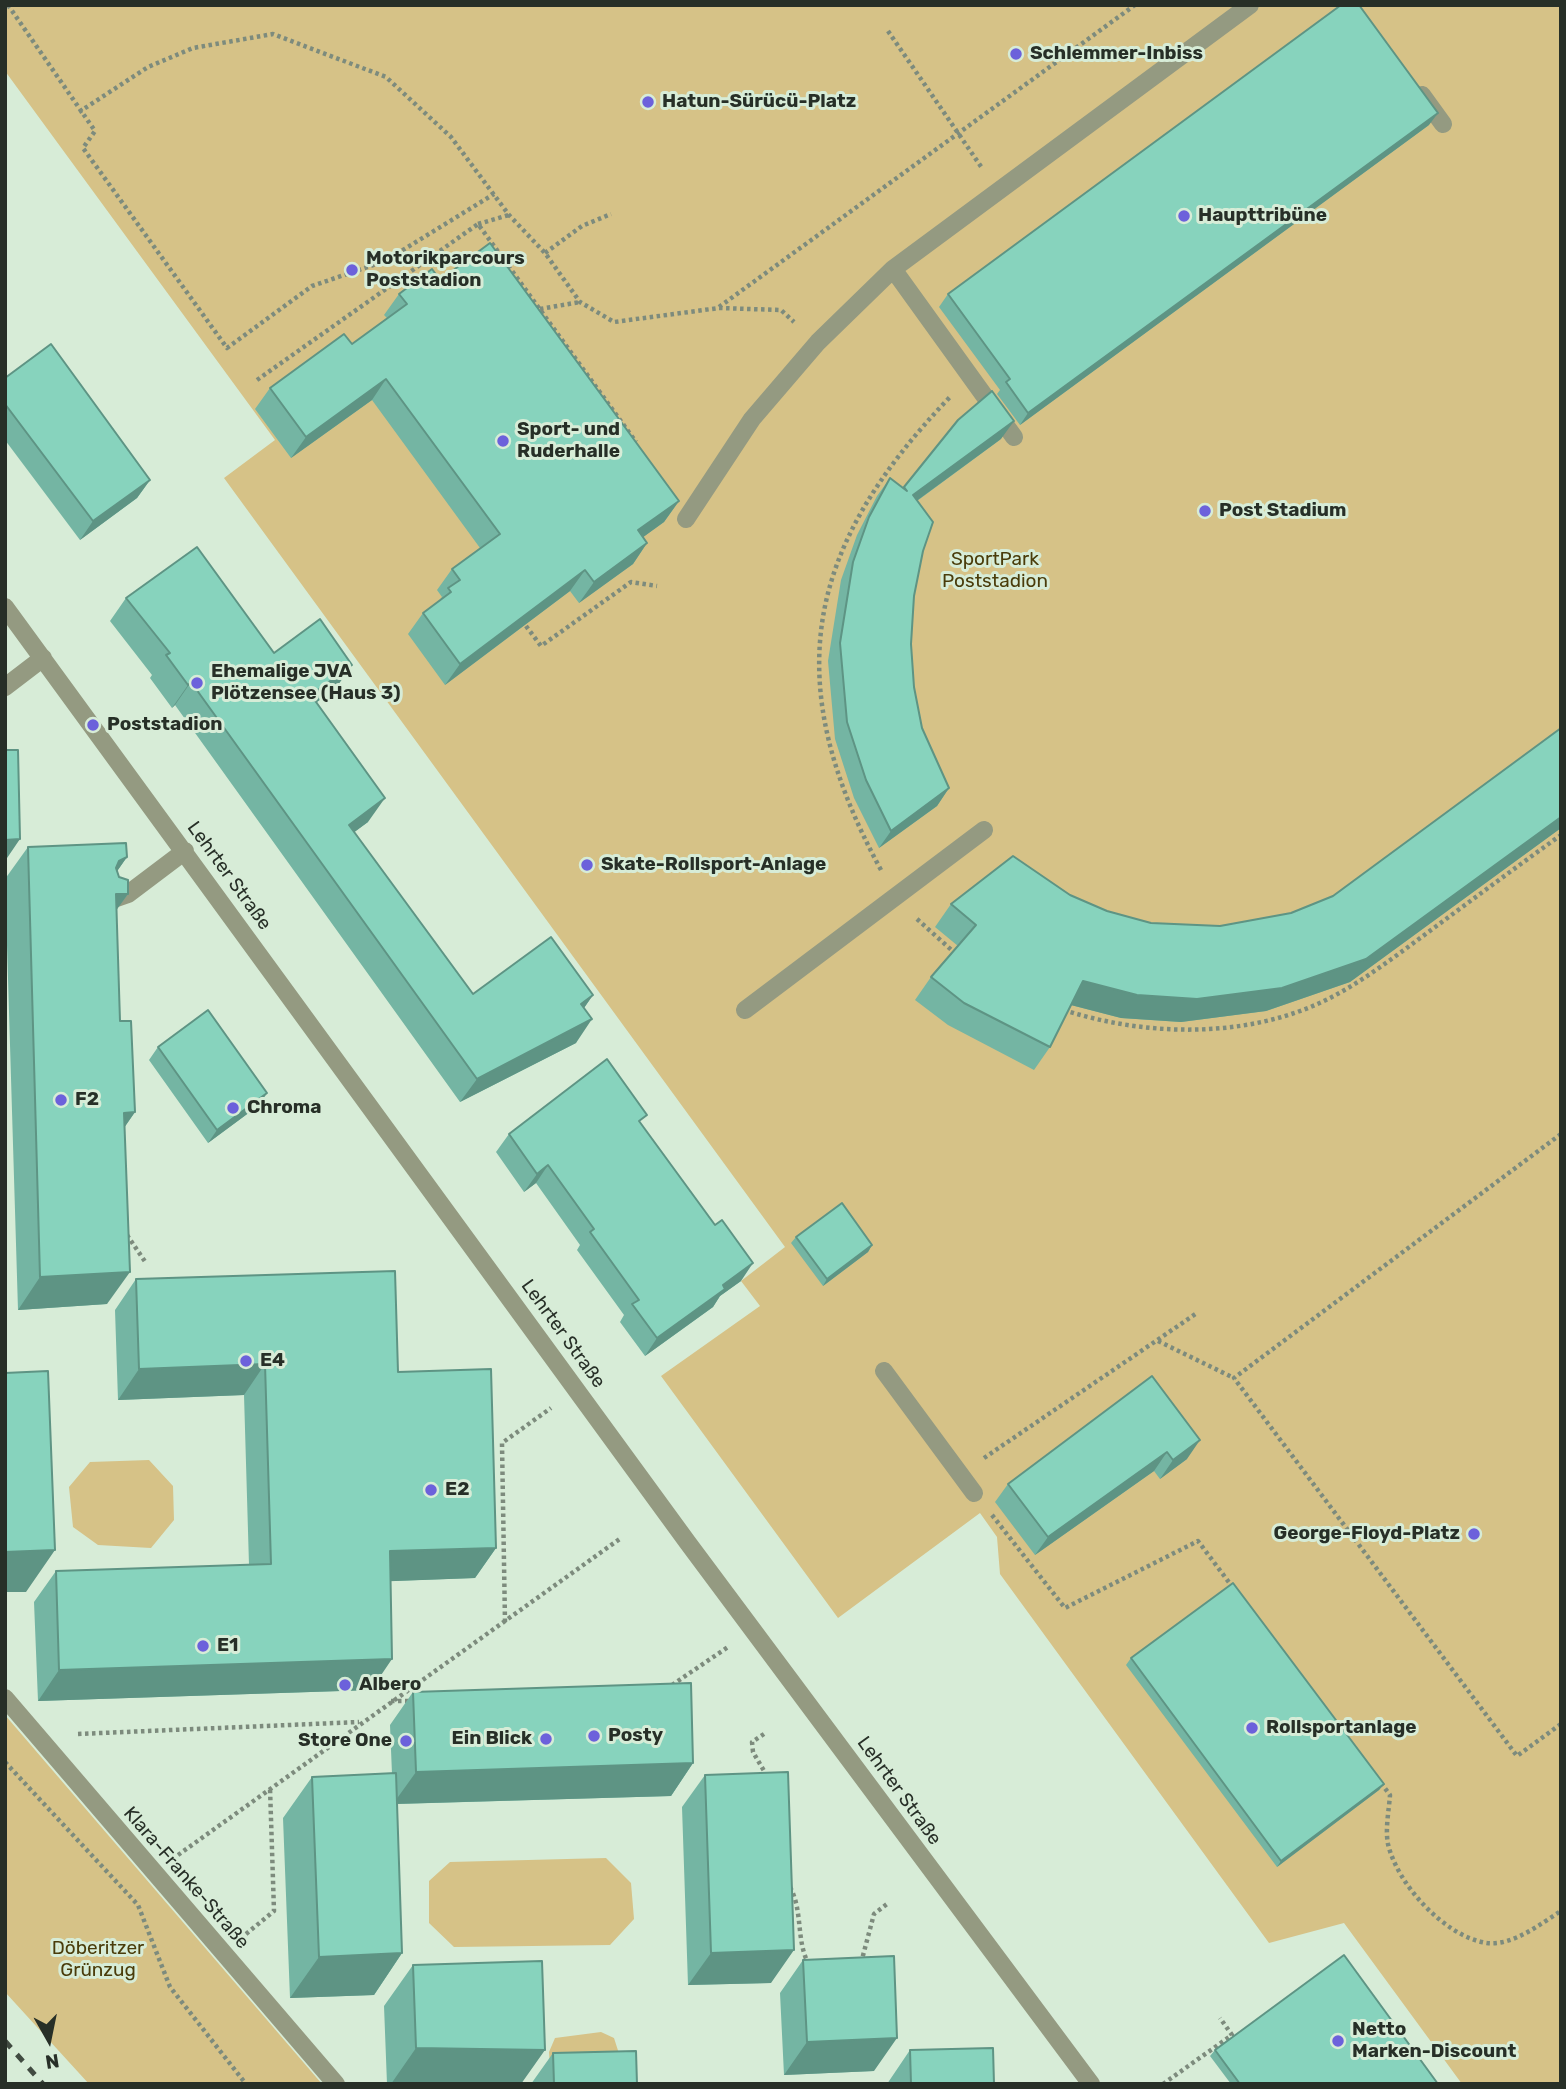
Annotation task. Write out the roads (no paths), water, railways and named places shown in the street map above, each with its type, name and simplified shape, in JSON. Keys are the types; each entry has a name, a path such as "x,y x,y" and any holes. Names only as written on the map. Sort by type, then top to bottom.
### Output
{"street":[{"path":"686,519 752,419 818,342 893,269 1250,5"},
{"path":"1411,81 1443,124"},
{"path":"893,269 1014,437"},
{"name":"Lehrter Straße","path":"7,612 185,851 688,1542 1091,2084"},
{"path":"5,687 43,658"},
{"path":"746,1010 984,830"},
{"path":"104,902 128,894 185,851"},
{"path":"884,1371 974,1493"},
{"name":"Klara-Franke-Straße","path":"5,1698 336,2084"}],"railway":[{"path":"5,2041 43,2084"}],"place":[{"name":"Schlemmer-Inbiss","path":"1016,54"},
{"name":"Hatun-Sürücü-Platz","path":"648,102"},
{"name":"Haupttribüne","path":"1184,216"},
{"name":"Motorikparcours Poststadion","path":"352,270"},
{"name":"Sport- und Ruderhalle","path":"503,441"},
{"name":"Post Stadium","path":"1205,511"},
{"name":"Ehemalige JVA Plötzensee (Haus 3)","path":"197,683"},
{"name":"Poststadion","path":"93,725"},
{"name":"Skate-Rollsport-Anlage","path":"587,865"},
{"name":"F2","path":"61,1100"},
{"name":"Chroma","path":"233,1108"},
{"name":"E4","path":"246,1361"},
{"name":"E2","path":"431,1490"},
{"name":"George-Floyd-Platz","path":"1474,1534"},
{"name":"E1","path":"203,1646"},
{"name":"Albero","path":"345,1685"},
{"name":"Rollsportanlage","path":"1252,1728"},
{"name":"Posty","path":"594,1736"},
{"name":"Ein Blick","path":"546,1739"},
{"name":"Store One","path":"406,1741"},
{"name":"Netto Marken-Discount","path":"1338,2041"}],"park label":[{"name":"SportPark Poststadion","path":"995,571"},
{"name":"Döberitzer Grünzug","path":"98,1960"}]}
